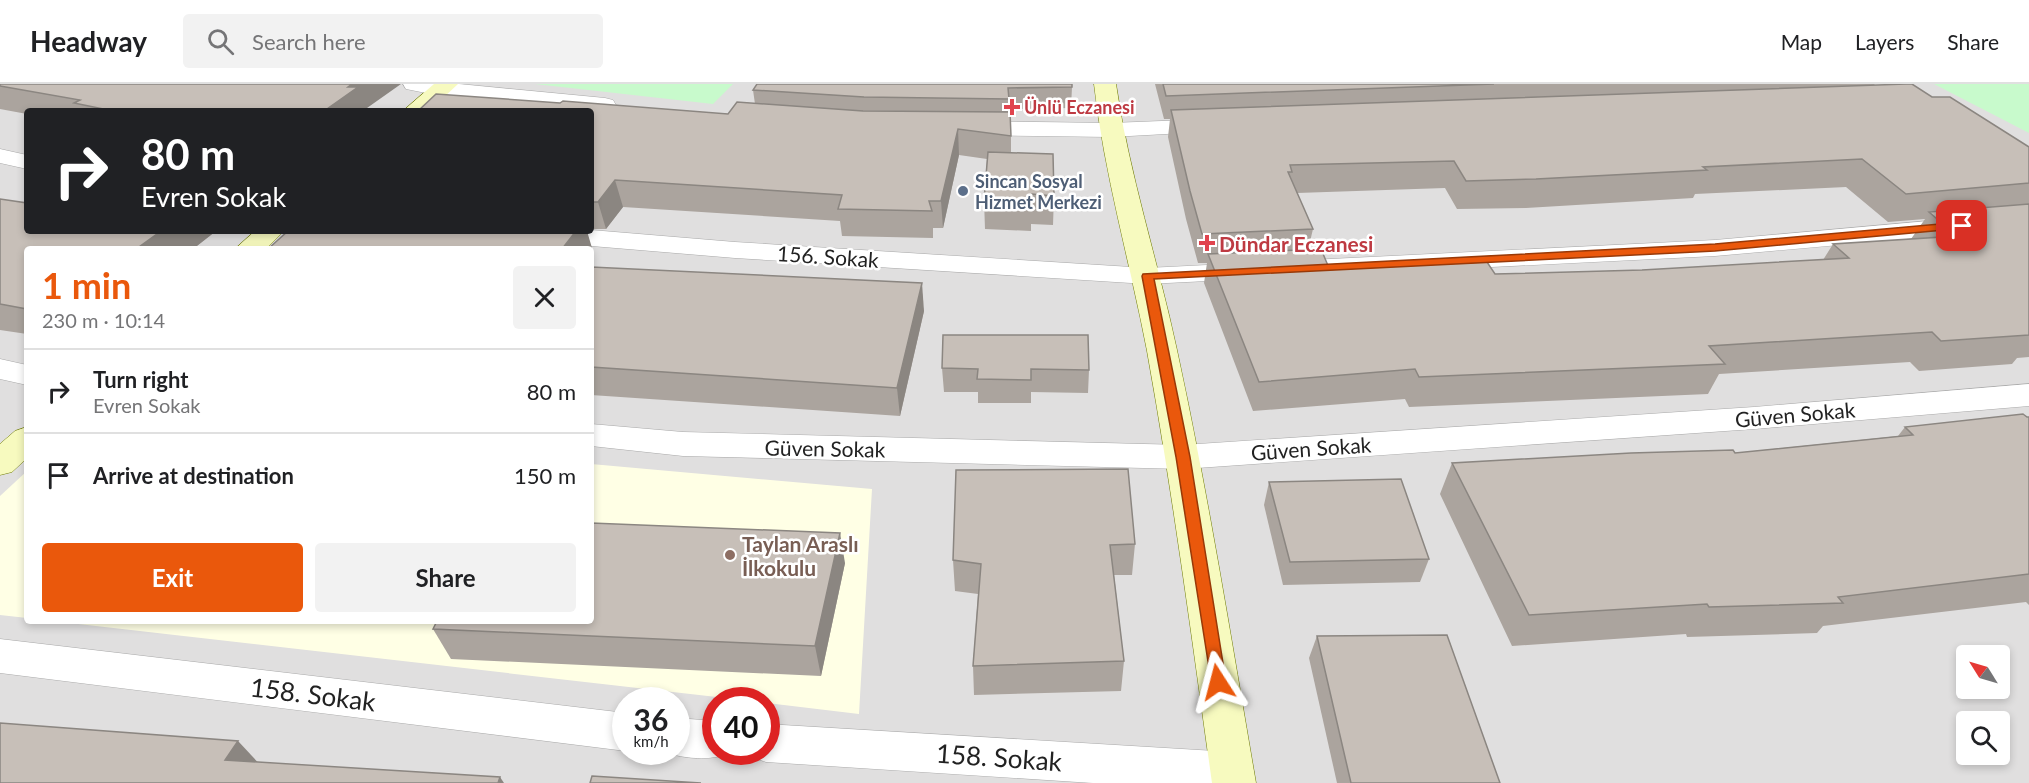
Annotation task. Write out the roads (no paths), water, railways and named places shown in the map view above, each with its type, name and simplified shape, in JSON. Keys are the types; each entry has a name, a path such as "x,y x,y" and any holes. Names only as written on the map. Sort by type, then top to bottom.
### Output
{"street":[{"path":"414,84 628,108"},
{"path":"1106,84 1111,130 1147,276 1183,457 1233,777"},
{"path":"419,108 444,87"},
{"path":"948,128 1111,130 1235,125"},
{"path":"0,156 24,161"},
{"name":"156. Sokak","path":"544,234 735,250 1147,276 1715,248 2029,220"},
{"path":"253,246 267,234"},
{"path":"0,369 24,374"},
{"name":"Güven Sokak","path":"594,435 682,444 1183,457 1742,419 2029,395"},
{"path":"0,463 24,442"},
{"name":"158. Sokak","path":"0,656 612,730"},
{"name":"158. Sokak","path":"780,744 1233,777"}],"place":[{"name":"Ünlü Eczanesi","path":"1012,107"},
{"name":"Sincan Sosyal Hizmet Merkezi","path":"963,191"},
{"name":"Dündar Eczanesi","path":"1207,243"},
{"name":"Taylan Araslı İlkokulu","path":"730,555"}]}
